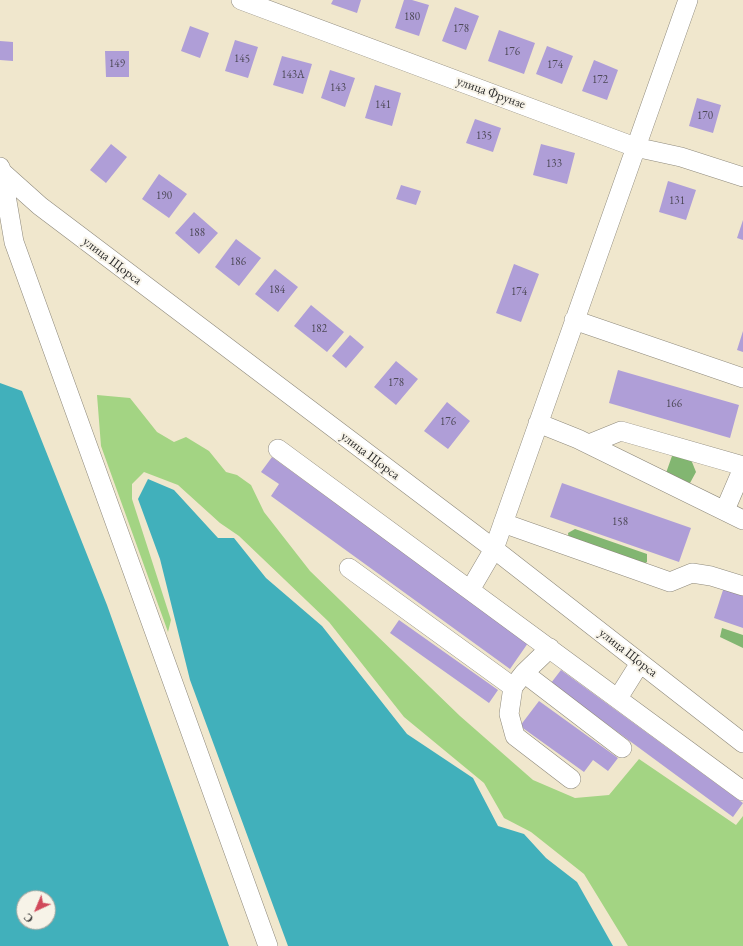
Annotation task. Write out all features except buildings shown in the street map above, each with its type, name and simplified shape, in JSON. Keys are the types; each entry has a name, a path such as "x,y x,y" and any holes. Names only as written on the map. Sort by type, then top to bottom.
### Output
{"street":[{"name":"улица Фрунзе","path":"241,0 635,147 681,157 743,177"},
{"path":"470,590 494,549 688,0"},
{"path":"1,170 14,242 268,946"},
{"name":"улица Щорса","path":"1,170 40,206 494,549 743,743"},
{"path":"574,320 743,378"},
{"path":"538,423 590,444 743,520"},
{"path":"590,444 621,431 743,467 725,510"},
{"path":"278,450 743,791"},
{"path":"503,523 670,582 692,573 711,576 743,586"},
{"path":"349,568 622,748"},
{"path":"550,648 518,680 509,714 514,736 571,779"},
{"path":"618,698 640,663"}],"green space":[{"path":"97,395 130,398 157,432 174,442 186,437 209,451 226,472 237,475 251,485 264,512 310,571 460,716 533,780 575,798 609,795 639,759 736,825 743,816 743,946 628,946 584,874 531,832 504,818 484,783 404,717 329,622 239,536 220,523 178,485 144,472 132,484 132,499 171,620 168,632 101,446"},
{"path":"672,456 690,457 696,472 690,483 677,481 666,473"},
{"path":"575,529 647,554 647,562 638,568 569,541 568,533"},
{"path":"722,628 743,635 743,648 720,637"}],"water":[{"path":"0,383 22,391 107,605 229,946 0,946"},
{"path":"148,479 174,490 218,538 234,538 266,578 322,626 407,734 473,778 498,826 524,834 546,858 577,882 613,946 288,946 190,680 160,559 138,499"}]}
